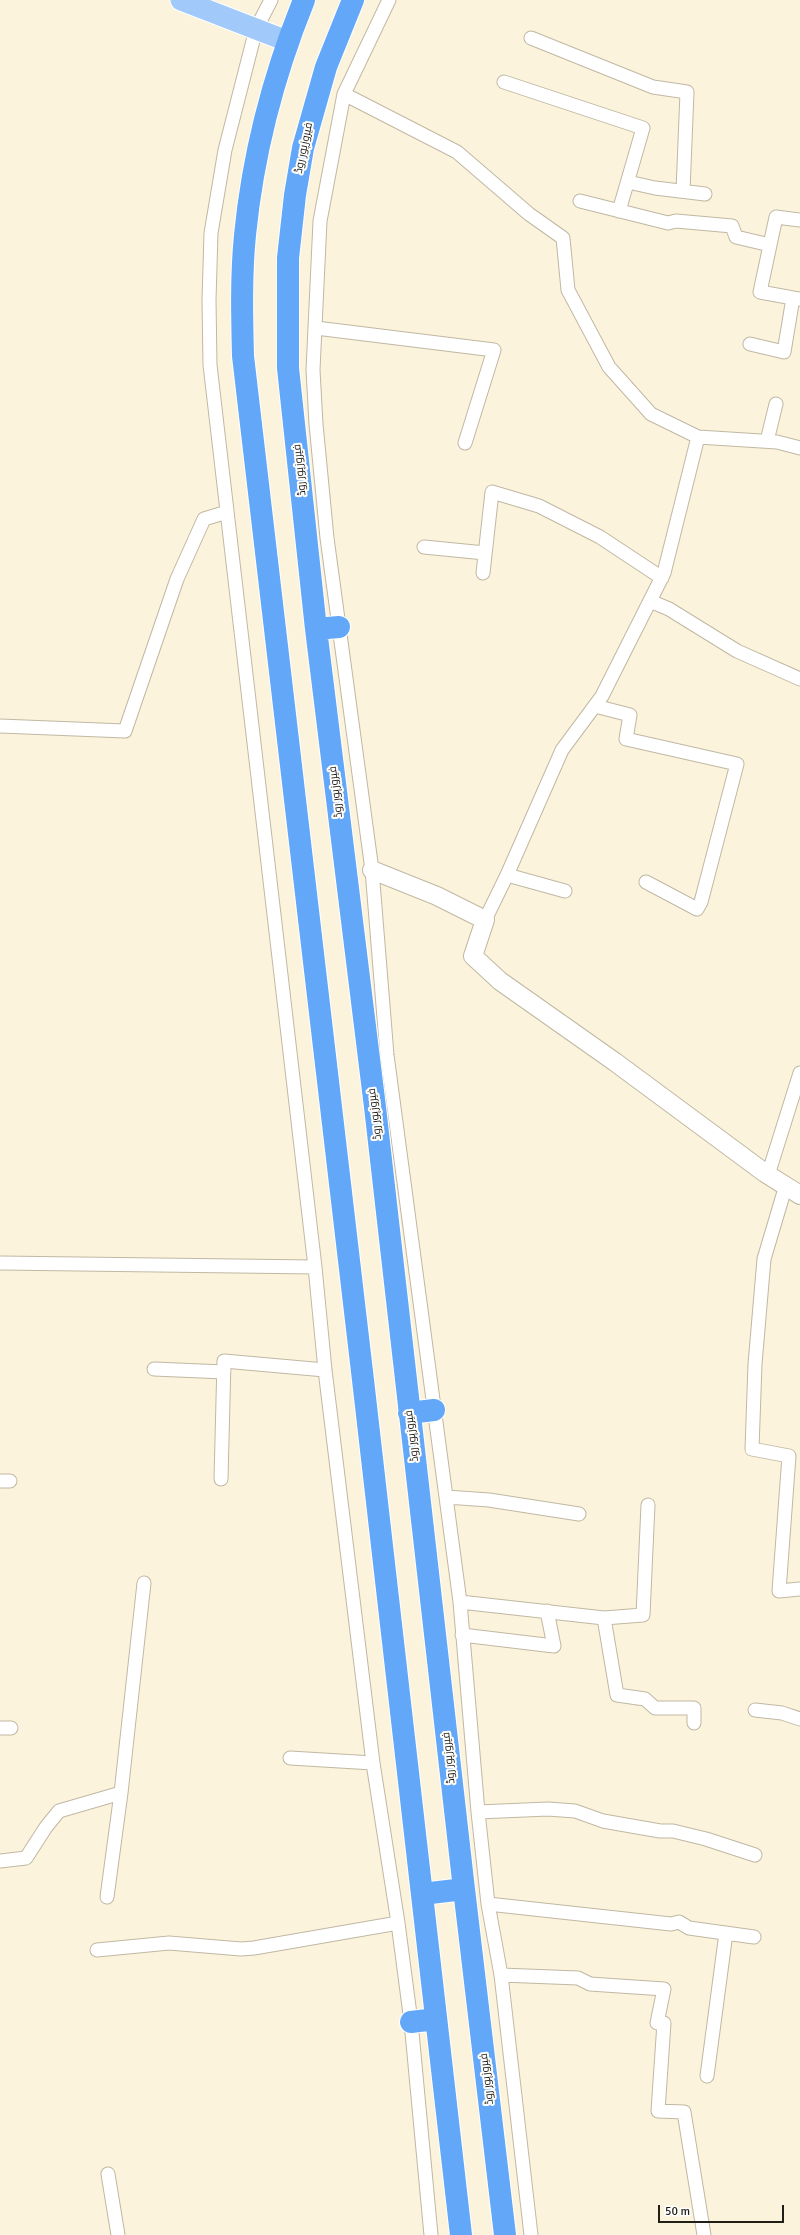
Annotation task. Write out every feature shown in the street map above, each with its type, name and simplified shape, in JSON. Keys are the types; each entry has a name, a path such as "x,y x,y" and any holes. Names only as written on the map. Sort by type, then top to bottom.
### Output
{"highway":[{"path":"304,0 287,41 269,104 251,188 245,235 242,294 242,356 461,2235"},
{"name":"فیروزپور روڈ","path":"353,0 326,67 303,148 295,195 288,258 288,368 316,629 410,1413 505,2235"},
{"path":"316,629 339,627"},
{"path":"410,1413 434,1410"},
{"path":"422,1894 464,1889"},
{"path":"411,2022 436,2019"}],"main road":[{"path":"181,0 287,41"}],"street":[{"path":"271,0 256,29 225,150 211,233 208,300 210,365 315,1267 325,1370 373,1763 398,1923 411,2022 431,2235"},
{"path":"389,0 344,94 320,221 313,370 316,424 327,538 372,870 387,1056 460,1602 478,1812 488,1904 501,1975 531,2235"},
{"path":"531,38 653,87 687,92 683,191"},
{"path":"504,82 643,128 619,211"},
{"path":"344,94 458,152 530,214 563,238 568,290 609,367 651,414 698,437 768,441 800,448"},
{"path":"628,182 706,194"},
{"path":"580,201 668,223 676,221 732,226 736,237 770,245"},
{"path":"750,344 784,352 797,299 760,292 776,217 800,220"},
{"path":"316,328 494,350 465,443"},
{"path":"768,441 776,404"},
{"path":"698,437 662,578 602,696 562,750 507,875 485,920 473,956 500,981 615,1062 768,1175 793,1190 764,1259 755,1364 752,1449 789,1456 779,1591 800,1589"},
{"path":"483,573 492,492 538,506 593,533 662,578"},
{"path":"0,726 125,731 177,579 204,518 227,512"},
{"path":"424,547 485,553"},
{"path":"650,600 737,651 800,679"},
{"path":"595,706 630,715 626,738 737,764 701,902 697,909 646,882"},
{"path":"372,870 437,896 485,920"},
{"path":"507,875 565,891"},
{"path":"768,1175 800,1073"},
{"path":"0,1263 315,1267"},
{"path":"221,1479 224,1361 325,1370"},
{"path":"154,1369 224,1372"},
{"path":"446,1498 490,1500 579,1514"},
{"path":"460,1602 604,1618 643,1615 648,1505"},
{"path":"107,1897 121,1793 144,1583"},
{"path":"462,1635 554,1646 547,1611"},
{"path":"604,1618 617,1695 645,1699 655,1708 694,1708 694,1723"},
{"path":"755,1710 782,1713 800,1719"},
{"path":"290,1758 373,1763"},
{"path":"0,1861 26,1858 46,1827 59,1811 121,1793"},
{"path":"478,1812 548,1809 575,1811 603,1821 660,1831 673,1831 706,1839 755,1855"},
{"path":"488,1904 671,1924 679,1922 689,1928 754,1937"},
{"path":"97,1950 169,1943 241,1949 254,1948 398,1923"},
{"path":"707,2076 726,1933"},
{"path":"501,1975 578,1978 590,1984 664,1989 657,2023 664,2023 658,2111 684,2112 704,2235"},
{"path":"108,2174 118,2235"}]}
